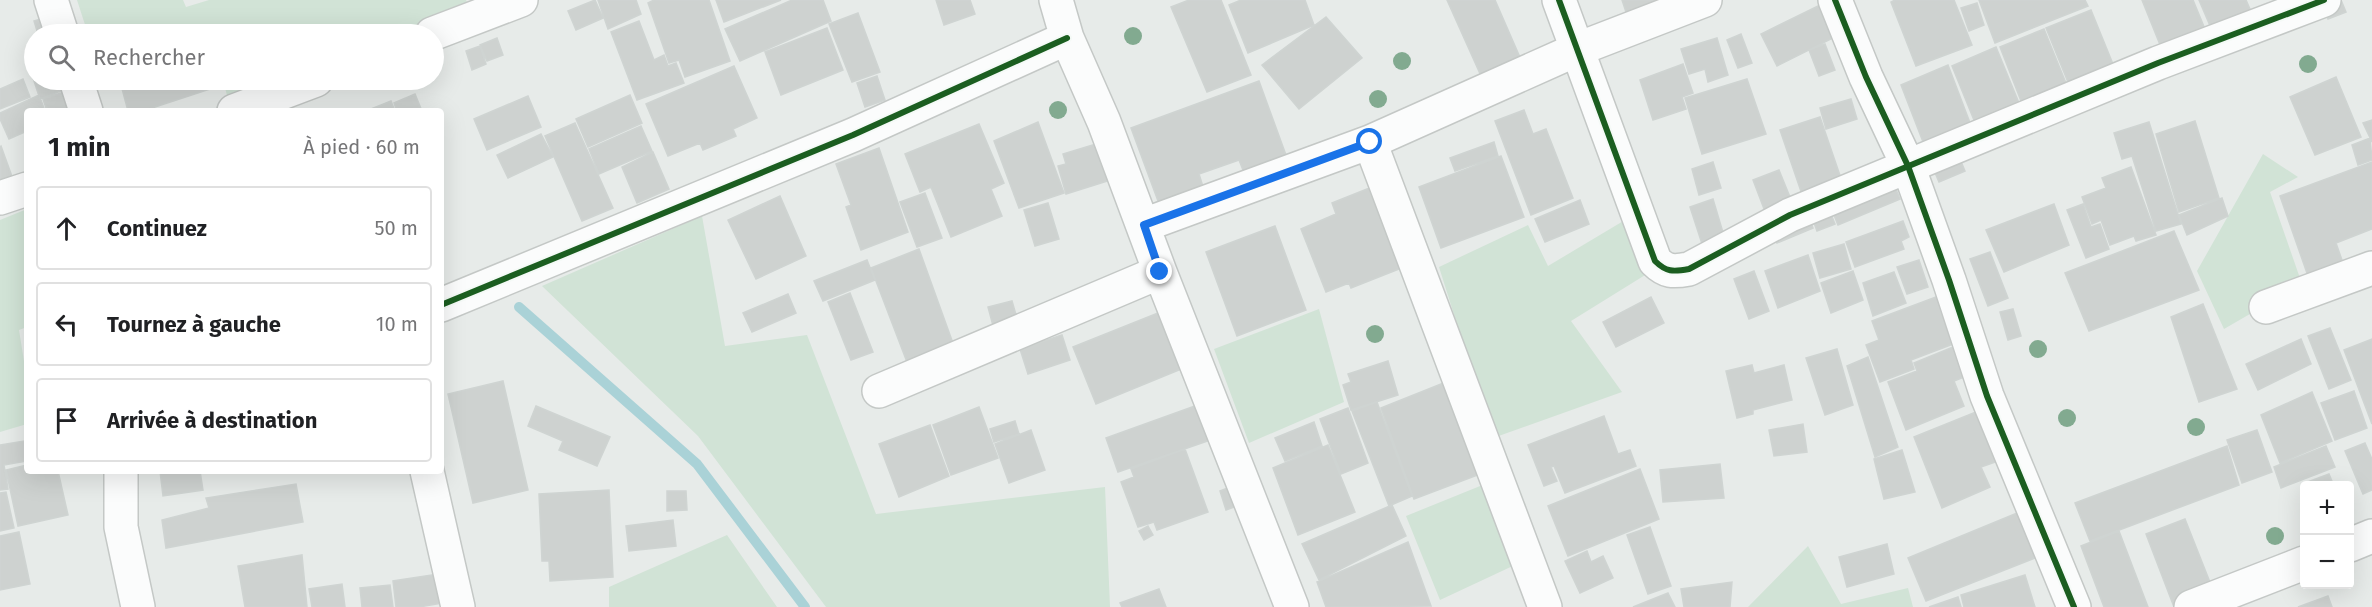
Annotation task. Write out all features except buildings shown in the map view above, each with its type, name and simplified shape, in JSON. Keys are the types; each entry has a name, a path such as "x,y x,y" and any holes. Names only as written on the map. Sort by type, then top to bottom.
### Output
{"street":[{"path":"51,0 59,24"},
{"path":"444,29 521,0"},
{"path":"1056,0 1067,38 1104,122 1160,272 1292,607"},
{"path":"1558,0 1578,49 1654,261 1671,272 1689,269 1790,215 2158,63 2324,0"},
{"path":"1144,225 1370,142 1578,49 1705,0"},
{"path":"1835,0 1866,77 1908,166 1950,280 1988,396 2074,607"},
{"path":"444,304 853,135 1067,38"},
{"path":"79,90 85,108"},
{"path":"242,108 289,90"},
{"path":"1370,142 1545,607"},
{"path":"0,198 24,190"},
{"path":"2266,307 2372,268"},
{"path":"879,391 1160,272"},
{"path":"121,474 121,527 138,607"},
{"path":"428,474 458,607"},
{"path":"2354,543 2372,536"},
{"path":"2191,607 2300,565"}],"green space":[{"path":"77,0 183,0 186,7 209,0 466,0 470,10 433,24 85,24"},
{"path":"226,90 263,90 229,103"},
{"path":"2263,154 2298,177 2270,192 2302,284 2224,329 2197,271"},
{"path":"24,210 24,328 19,330 24,361 24,425 0,432 0,220"},
{"path":"702,216 725,346 807,335 876,514 1105,487 1110,607 826,607 698,436 542,286"},
{"path":"1625,220 1650,272 1571,321 1622,392 1493,438 1439,267 1528,225 1548,266"},
{"path":"1319,309 1344,402 1249,443 1214,349"},
{"path":"1490,482 1517,564 1440,600 1406,516"},
{"path":"727,535 777,607 609,607 609,587"},
{"path":"1808,546 1841,604 1908,588 1913,607 1748,607"}],"waterway":[{"path":"519,307 697,464 805,607"}],"cycle path":[{"path":"1559,0 1655,261 1666,269 1674,271 1689,269 1790,215 2158,63 2324,0"},
{"path":"1835,0 1866,77 1908,166 1987,396 2074,607"},
{"path":"444,304 853,135 1067,38"}],"route":[{"path":"1160,272 1144,225 1370,142"}]}
